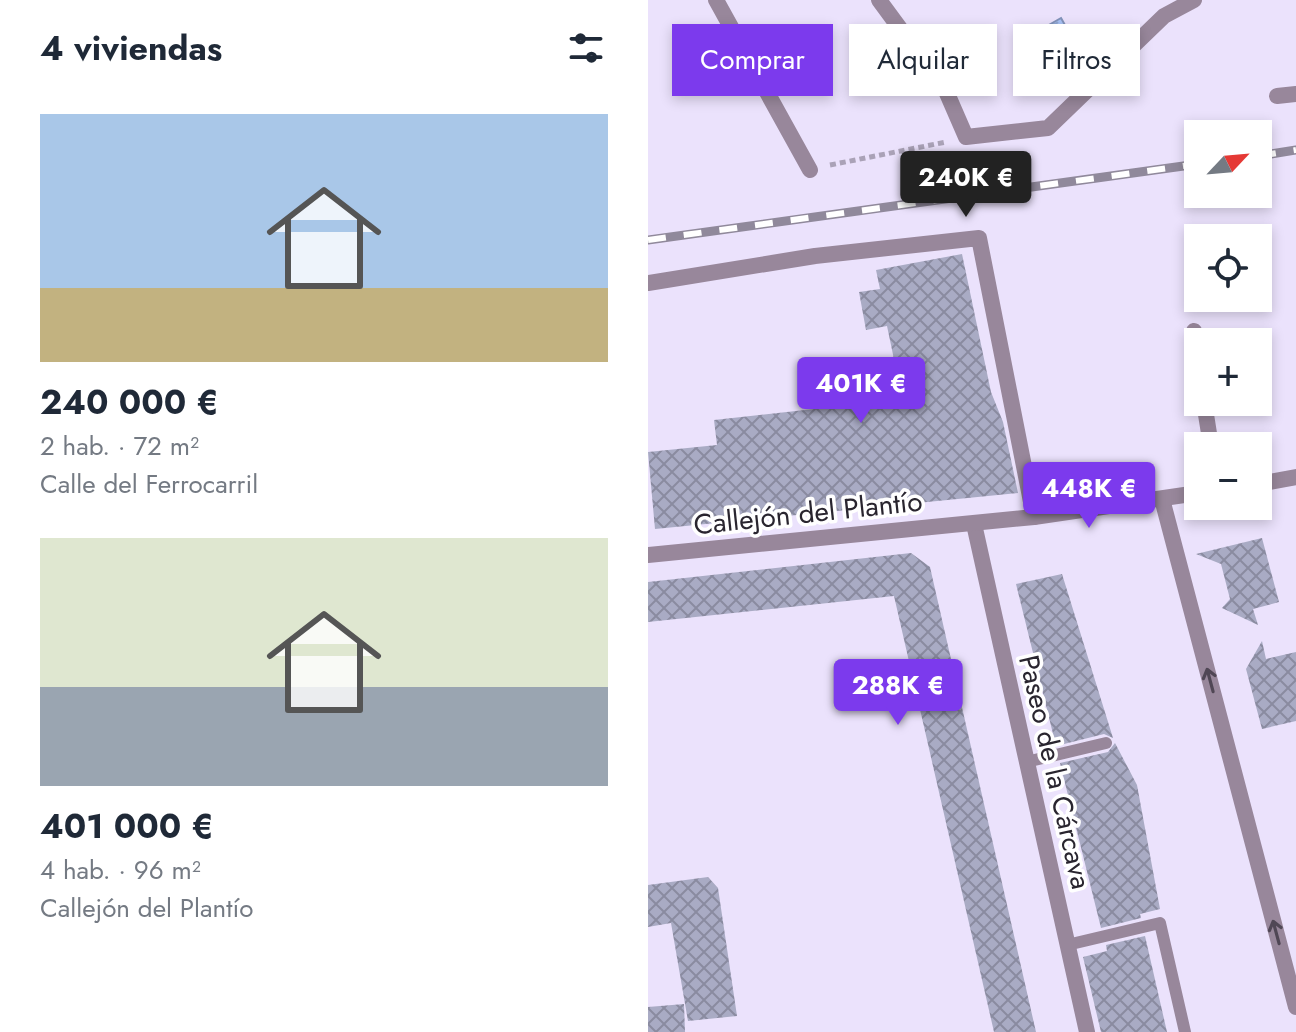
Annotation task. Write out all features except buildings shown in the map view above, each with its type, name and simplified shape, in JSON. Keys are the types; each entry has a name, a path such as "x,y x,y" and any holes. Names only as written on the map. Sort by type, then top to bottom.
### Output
{"street":[{"path":"716,0 810,170"},
{"path":"879,0 946,91 966,137 1048,128 1164,16 1194,0"},
{"path":"1277,96 1296,94"},
{"path":"648,283 815,256 979,238 1034,517"},
{"path":"1272,481 1296,477"},
{"name":"Callejón del Plantío","path":"648,555 974,524 1184,495"},
{"path":"1162,499 1296,1007"},
{"name":"Paseo de la Cárcava","path":"974,524 1087,1032"}],"lane":[{"path":"1026,762 1106,743"},
{"path":"1067,945 1160,923 1185,1032"}],"path":[{"path":"810,170 966,137"}],"water":[{"path":"1061,18 1064,24 1050,24"}],"railway":[{"path":"1272,154 1296,150"},
{"path":"648,240 1184,166"}]}
